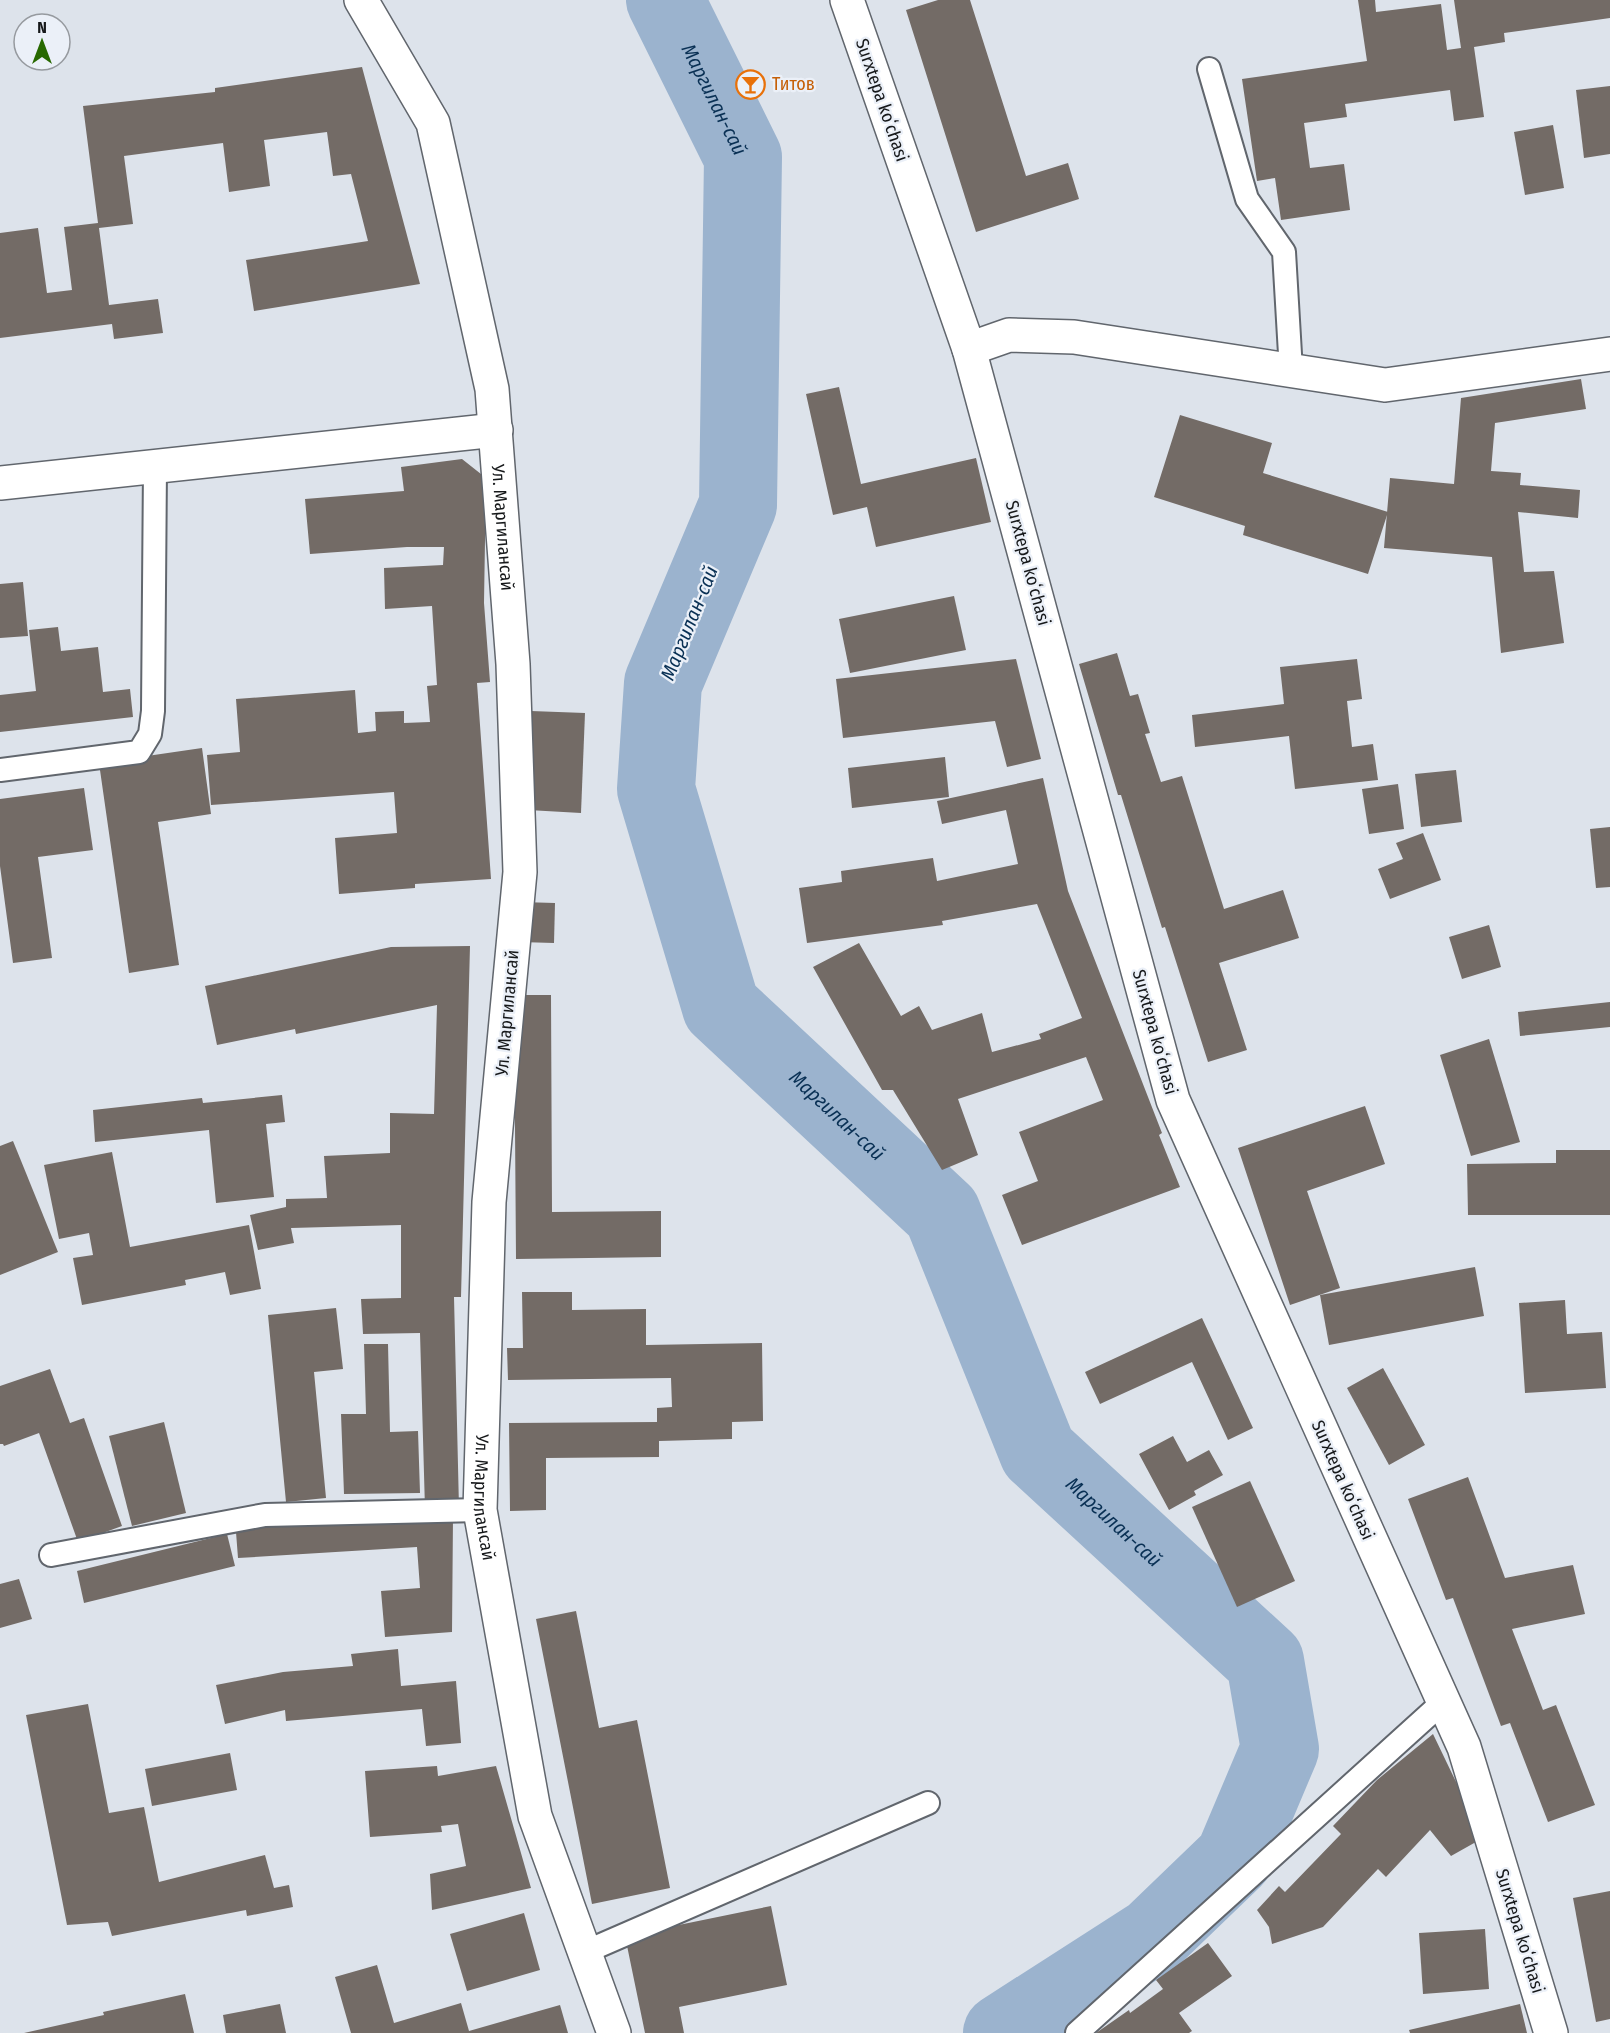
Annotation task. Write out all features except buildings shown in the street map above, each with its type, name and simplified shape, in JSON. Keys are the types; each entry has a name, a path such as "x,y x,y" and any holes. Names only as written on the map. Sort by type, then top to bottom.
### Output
{"street":[{"name":"Ул. Маргилансай","path":"361,0 433,123 492,389 513,664 520,872 489,1202 480,1510 535,1816 614,2033"},
{"name":"Surxtepa koʻchasi","path":"847,0 969,349 1173,1100 1464,1747 1551,2033"},
{"path":"969,349 1010,335 1074,337 1385,385 1610,354"},
{"path":"0,483 496,430"}],"lane":[{"path":"1209,69 1246,198 1284,252 1291,371"},
{"path":"0,770 139,752 150,734 153,711 155,467"},
{"path":"51,1555 265,1515 480,1510"},
{"path":"1077,2033 1443,1701"},
{"path":"585,1952 928,1803"}],"waterway":[{"name":"Маргилан-сай","path":"665,0 743,157 738,505 663,683 656,789 721,1007 942,1213 1038,1452 1265,1661 1280,1749 1234,1858 1153,1936 1002,2033"}],"place":[{"name":"Титов","path":"751,84"}]}
